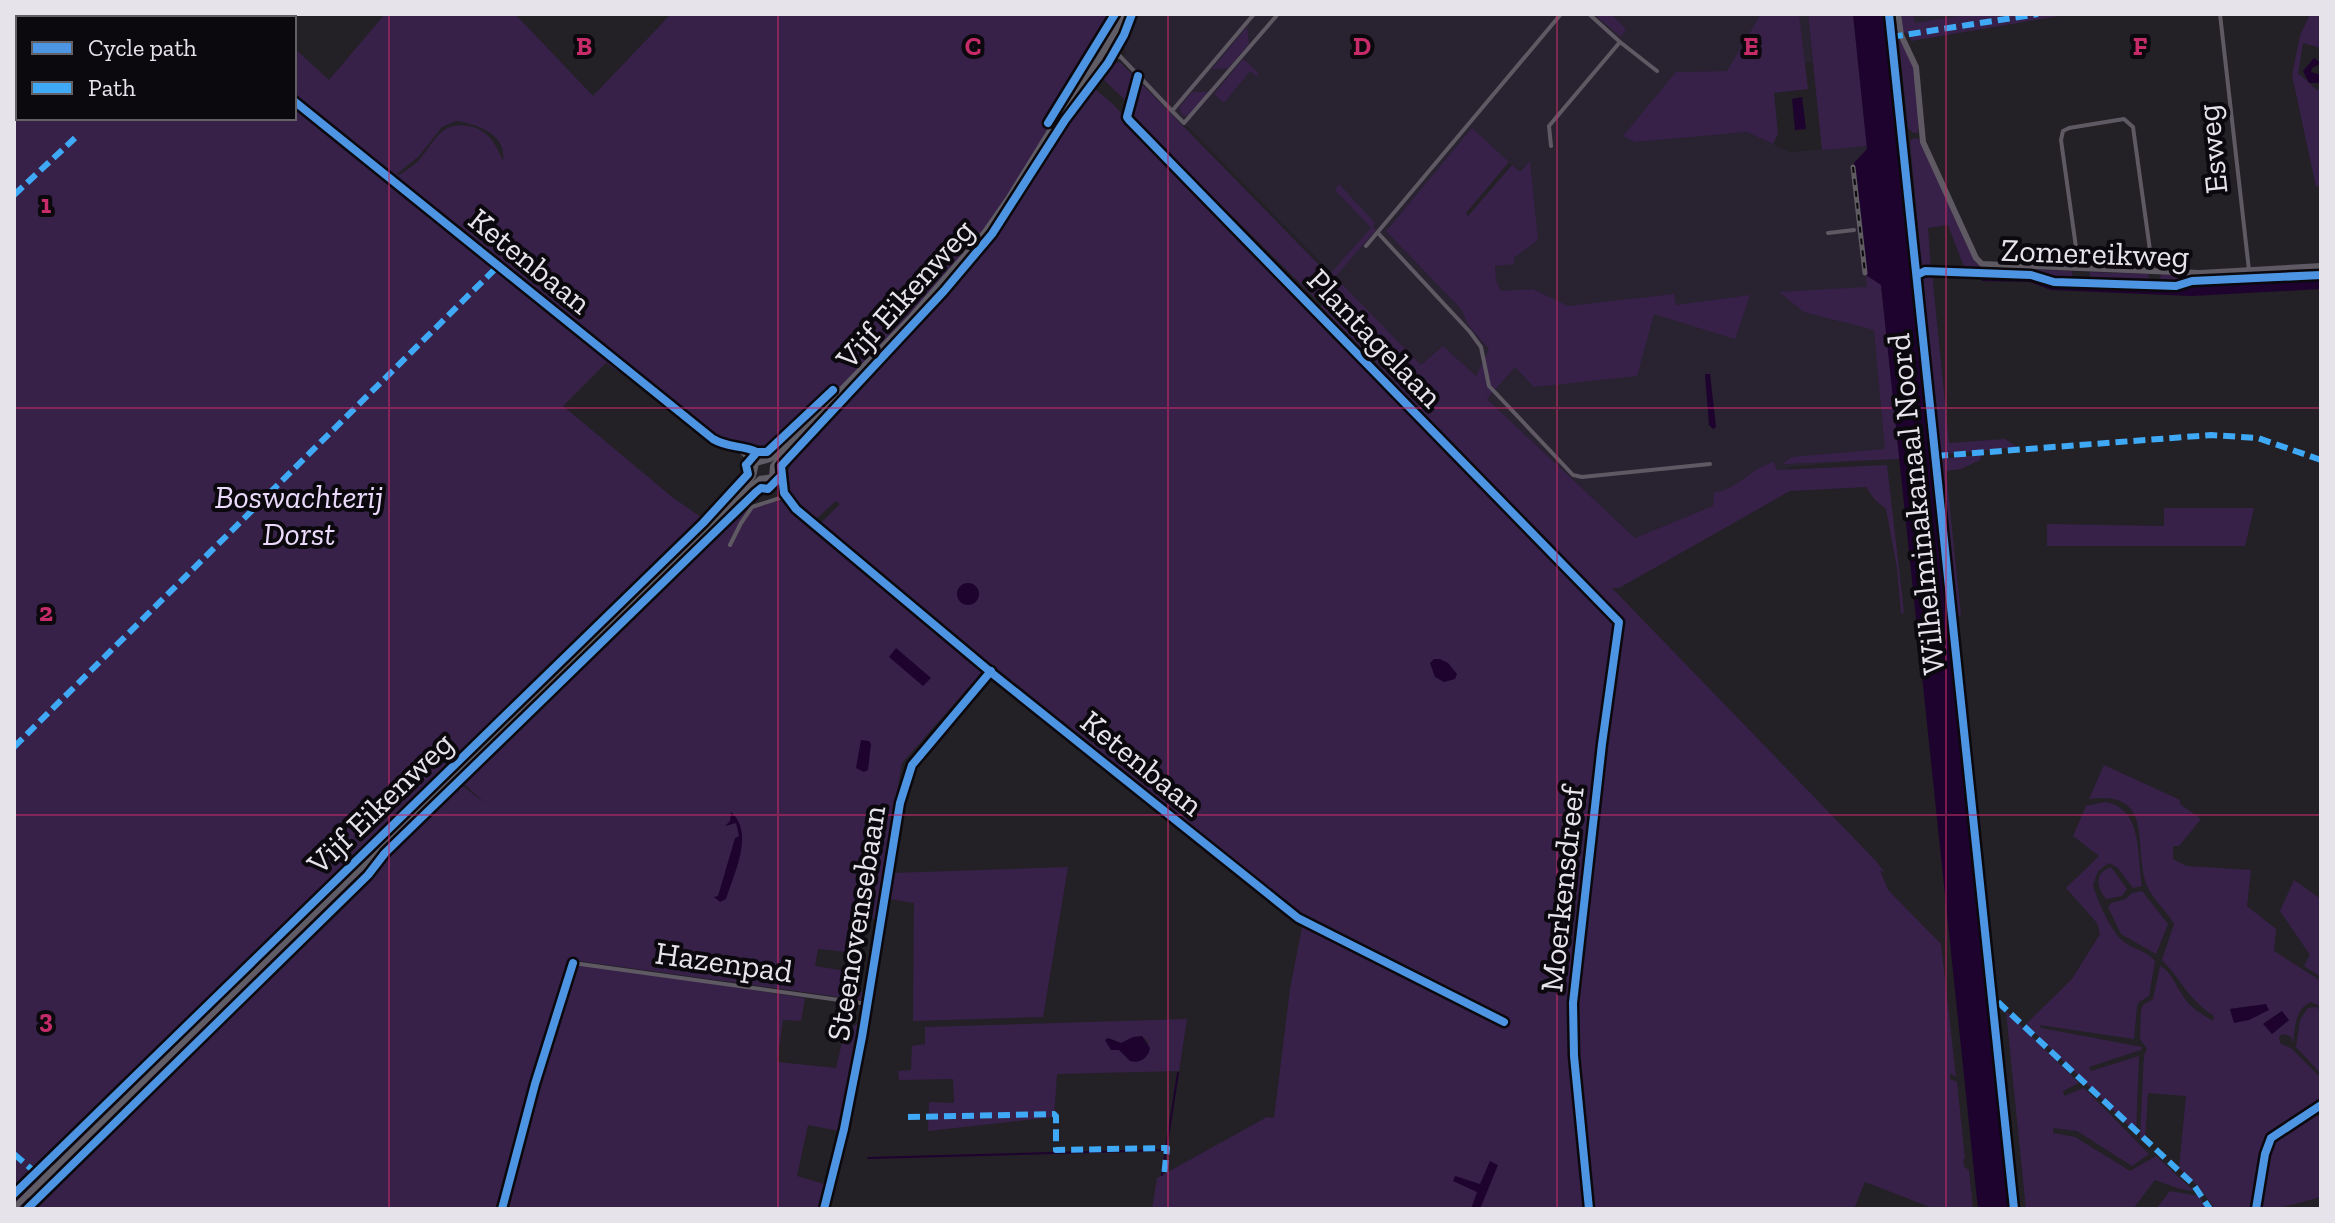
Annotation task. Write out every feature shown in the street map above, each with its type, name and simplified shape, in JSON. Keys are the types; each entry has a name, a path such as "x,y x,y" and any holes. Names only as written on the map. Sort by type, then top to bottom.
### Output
{"main road":[{"name":"Vijf Eikenweg","path":"14,1208 736,498 911,317 967,255 1008,199 1124,14"}],"street":[{"path":"1172,111 1254,14"},
{"path":"1104,48 1119,57 1184,123 1278,14"},
{"path":"1366,246 1561,14"},
{"path":"1589,14 1657,71"},
{"name":"Zomereikweg","path":"1898,14 1901,35 1916,67 1923,142 1979,262 1985,265 2153,272 2249,271 2321,266"},
{"name":"Esweg","path":"2220,14 2249,271"},
{"path":"1551,146 1549,126 1620,42"},
{"name":"Ketenbaan","path":"296,103 713,439 741,450 764,470 796,509 991,671"},
{"path":"2079,269 2061,140 2063,131 2124,119 2133,127 2153,272"},
{"path":"1828,233 1854,230"},
{"path":"1378,233 1481,347 1489,386 1573,475 1582,477 1710,464"},
{"path":"730,545 752,507 785,494"},
{"name":"Steenovensebaan","path":"824,1209 844,1129 868,1004 907,776 919,756 991,671"},
{"name":"Hazenpad","path":"573,963 868,1004"},
{"path":"2314,1109 2321,1105"}],"shaded area":[{"path":"1136,14 1808,14 1812,62 1727,71 1676,72 1635,142 1747,132 1790,152 1867,146 1854,164 1897,457 1790,467 1730,499 1635,538 1487,399 1567,306 1533,289 1501,292 1496,280 1495,266 1514,258 1530,162 1520,172 1472,129 1386,230 1461,309 1468,325 1489,349 1476,376 1421,365 1183,122 1125,58 1125,43"},
{"path":"1853,14 1885,14 2012,1209 1978,1209 1881,285 1866,275 1854,163 1867,149"},
{"path":"1910,14 2003,14 1912,29"},
{"path":"2314,58 2321,63 2311,72 2321,75 2321,83 2309,83 2303,71"},
{"path":"1802,97 1806,129 1795,130 1792,99"},
{"path":"1982,276 2033,277 2054,284 2174,288 2193,283 2321,277 2321,289 2192,296 2051,290 2030,282 1982,281"},
{"path":"1705,374 1710,374 1716,427 1713,429 1709,425"},
{"path":"968,583 979,594 968,605 957,594"},
{"path":"896,648 931,678 923,686 889,657"},
{"path":"1440,659 1457,674 1455,679 1444,682 1435,677 1430,663"},
{"path":"861,740 871,744 868,770 864,772 856,768"},
{"path":"731,812 738,821 742,842 726,899 720,902 714,897 718,896 735,838 739,836 736,823 725,826 730,821"},
{"path":"2266,1004 2269,1010 2249,1020 2234,1023 2230,1009"},
{"path":"2282,1011 2289,1020 2272,1034 2263,1024"},
{"path":"1142,1036 1150,1048 1145,1057 1137,1062 1130,1061 1119,1050 1111,1050 1105,1040 1108,1038 1121,1043"},
{"path":"1490,1161 1498,1165 1480,1209 1471,1209 1477,1192 1453,1181 1455,1176 1480,1184"}],"green space":[{"name":"Boswachterij Dorst","path":"14,14 182,16 16,16 16,120 296,120 296,50 329,80 385,14 515,14 593,96 671,14 1112,14 1079,74 1088,82 1099,62 1106,64 1091,86 1112,103 1166,163 1390,385 1395,382 1321,307 1342,284 1421,365 1443,346 1476,376 1489,349 1468,325 1461,309 1386,231 1472,128 1509,162 1466,213 1468,216 1512,165 1520,172 1530,161 1538,240 1514,258 1514,264 1495,266 1501,291 1533,289 1568,306 1674,294 1676,305 1750,295 1735,339 1654,314 1637,376 1534,387 1515,367 1487,399 1635,538 1713,506 1714,493 1731,487 1774,462 1777,470 1887,465 1904,612 1901,614 1897,568 1886,509 1866,487 1790,491 1619,588 1612,588 1876,861 1885,873 1880,870 1888,890 1941,944 1956,1077 1950,1073 1950,1079 1957,1082 1964,1167 1969,1170 1973,1209 1931,1209 1865,1182 1854,1209 1152,1209 1157,1178 1267,1117 1274,1118 1290,989 1304,917 988,664 820,524 840,504 836,501 815,520 809,515 788,489 787,473 791,465 774,445 760,452 720,441 606,363 563,406 672,497 705,520 445,773 448,774 634,592 707,519 743,481 745,483 741,489 695,538 451,777 486,804 464,784 749,505 782,501 984,670 902,763 875,919 852,918 847,952 818,949 815,966 846,971 843,989 863,992 861,1000 579,961 579,964 805,998 801,1021 783,1020 777,1062 836,1068 845,1030 858,1024 839,1131 808,1125 797,1176 824,1184 818,1209 14,1209","holes":["456,121 481,128 500,144 503,161 487,135 476,128 459,125 445,129 418,161 397,174 419,156 442,127"]},
{"path":"1594,14 1611,14 1626,29 1621,37"},
{"path":"1761,14 1799,14 1808,89 1774,93 1778,134 1773,144 1747,132 1635,142 1623,136 1676,72 1727,71"},
{"path":"1808,14 1853,14 1867,146 1822,150"},
{"path":"1885,14 1888,14 1915,272 1912,273"},
{"path":"1901,14 1913,14 1915,23 1972,14 2071,14 1911,41 1910,36 1902,31"},
{"path":"2310,14 2321,14 2321,48 2303,43 2298,74 2317,90 2321,88 2321,185 2316,187 2292,75 2300,36"},
{"path":"1247,27 1249,44 1228,68 1212,69"},
{"path":"1901,40 1913,64 1918,133 1908,128"},
{"path":"1243,59 1259,73 1256,76 1250,71 1224,103 1214,94"},
{"path":"1120,62 1135,77 1129,104 1101,77 1109,65"},
{"path":"1141,83 1329,275 1371,228 1335,190 1339,184 1375,223 1373,226 1376,230 1316,299 1129,114"},
{"path":"1192,92 1209,92 1189,115 1183,116 1179,108"},
{"path":"1919,139 1976,263 1987,268 2072,271 2073,281 2050,281 2031,274 1966,272 1948,225 1928,228 1931,270 1922,271 1910,141"},
{"path":"2321,269 2321,273 2253,278 2251,274"},
{"path":"2090,272 2148,274 2150,283 2089,282"},
{"path":"1923,273 1932,273 1949,443 2005,439 2017,447 1937,455"},
{"path":"2247,273 2246,278 2192,280 2176,285 2159,283 2161,274"},
{"path":"1866,275 1881,284 1900,459 1782,464 1792,457 1885,449 1874,330 1804,312 1779,292 1867,287"},
{"path":"1981,455 1980,460 1961,469 1946,471 1961,615 1954,620 1937,459"},
{"path":"2164,508 2254,508 2245,546 2047,546 2047,524 2164,526"},
{"path":"2104,765 2180,800 2180,804 2201,819 2179,846 2173,846 2173,859 2186,866 2251,870 2247,906 2276,929 2274,951 2321,981 2321,1007 2311,1002 2302,1009 2293,1043 2291,1037 2285,1034 2280,1035 2279,1039 2321,1078 2321,1100 2304,1109 2268,1140 2254,1209 2215,1209 2199,1187 2179,1168 2186,1096 2148,1093 2145,1142 2140,1138 2144,1055 2147,1049 2140,1039 2141,1010 2153,999 2160,966 2193,1007 2213,1021 2214,1016 2191,996 2162,960 2174,924 2148,888 2134,813 2125,804 2111,799 2089,799","holes":["2252,1006 2259,1015 2234,1023 2230,1009","2282,1011 2288,1021 2272,1034 2264,1023"]},
{"path":"2105,802 2126,813 2132,823 2142,886 2133,888 2117,867 2109,863 2098,871 2093,885 2118,937 2155,961 2149,996 2137,1006 2134,1039 2040,1025 2041,1028 2142,1047 2141,1050 2089,1067 2091,1071 2139,1056 2136,1133 2026,1024 2072,979 2100,934 2097,923 2066,888 2099,856 2073,836 2086,806"},
{"path":"1068,867 1043,1017 913,1021 914,903 889,899 893,873"},
{"path":"2111,867 2127,889 2122,896 2106,899 2098,881 2101,873"},
{"path":"2294,880 2321,899 2321,977 2304,966 2310,955 2280,911"},
{"path":"2142,891 2168,924 2156,954 2121,934 2108,907 2132,893"},
{"path":"2317,1007 2321,1013 2321,1074 2296,1047 2300,1020 2308,1008"},
{"path":"2006,1011 2079,1083 2063,1091 2064,1096 2084,1088 2149,1154 2132,1166 2077,1131 2053,1128 2053,1133 2075,1137 2130,1171 2156,1156 2194,1191 2155,1180 2133,1209 2026,1209"},
{"path":"1187,1019 1179,1071 1057,1074 1054,1117 928,1131 929,1102 954,1103 953,1079 899,1080 898,1071 911,1070 912,1046 925,1044 925,1027","holes":["1142,1036 1149,1043 1130,1061 1108,1038 1121,1043"]},
{"path":"2314,1111 2321,1119 2321,1197 2275,1209 2260,1209 2272,1145 2281,1133"},
{"path":"2170,1191 2199,1196 2208,1209 2156,1209"}],"waterway":[{"path":"1162,1175 1178,1073"},
{"path":"868,1158 1166,1150"}],"railway":[{"path":"1853,167 1865,273"}],"marked path":[{"path":"1891,37 2038,14"},
{"path":"14,195 75,138"},
{"path":"14,747 494,270"},
{"path":"1936,456 2211,435 2258,438 2321,460"},
{"path":"1998,1002 2193,1184 2210,1209"},
{"path":"908,1117 1054,1114 1056,1150 1167,1148 1164,1177"},
{"path":"14,1154 36,1173"}],"cycle path":[{"path":"1048,123 1115,14"},
{"path":"1132,14 1108,63 1065,120 992,234 944,291 781,466 784,493 796,509 993,674 1298,918 1504,1022"},
{"name":"Wilhelminakanaal Noord","path":"1889,14 2014,1209"},
{"name":"Plantagelaan","path":"1138,76 1127,117 1129,120 1619,622 1573,1003 1574,1056 1589,1209"},
{"path":"296,103 713,439 757,452"},
{"path":"1917,275 1925,271 2031,275 2054,282 2176,286 2192,281 2321,275"},
{"path":"746,465 757,452 767,452 833,390"},
{"path":"14,1194 703,523 748,474 746,465"},
{"path":"27,1209 368,875 385,853 756,492 761,488 768,489 781,476"},
{"path":"824,1209 862,1037 900,803 912,765 991,671"},
{"path":"502,1209 535,1084 573,963"},
{"path":"2256,1209 2265,1154 2271,1138 2321,1105"}]}
